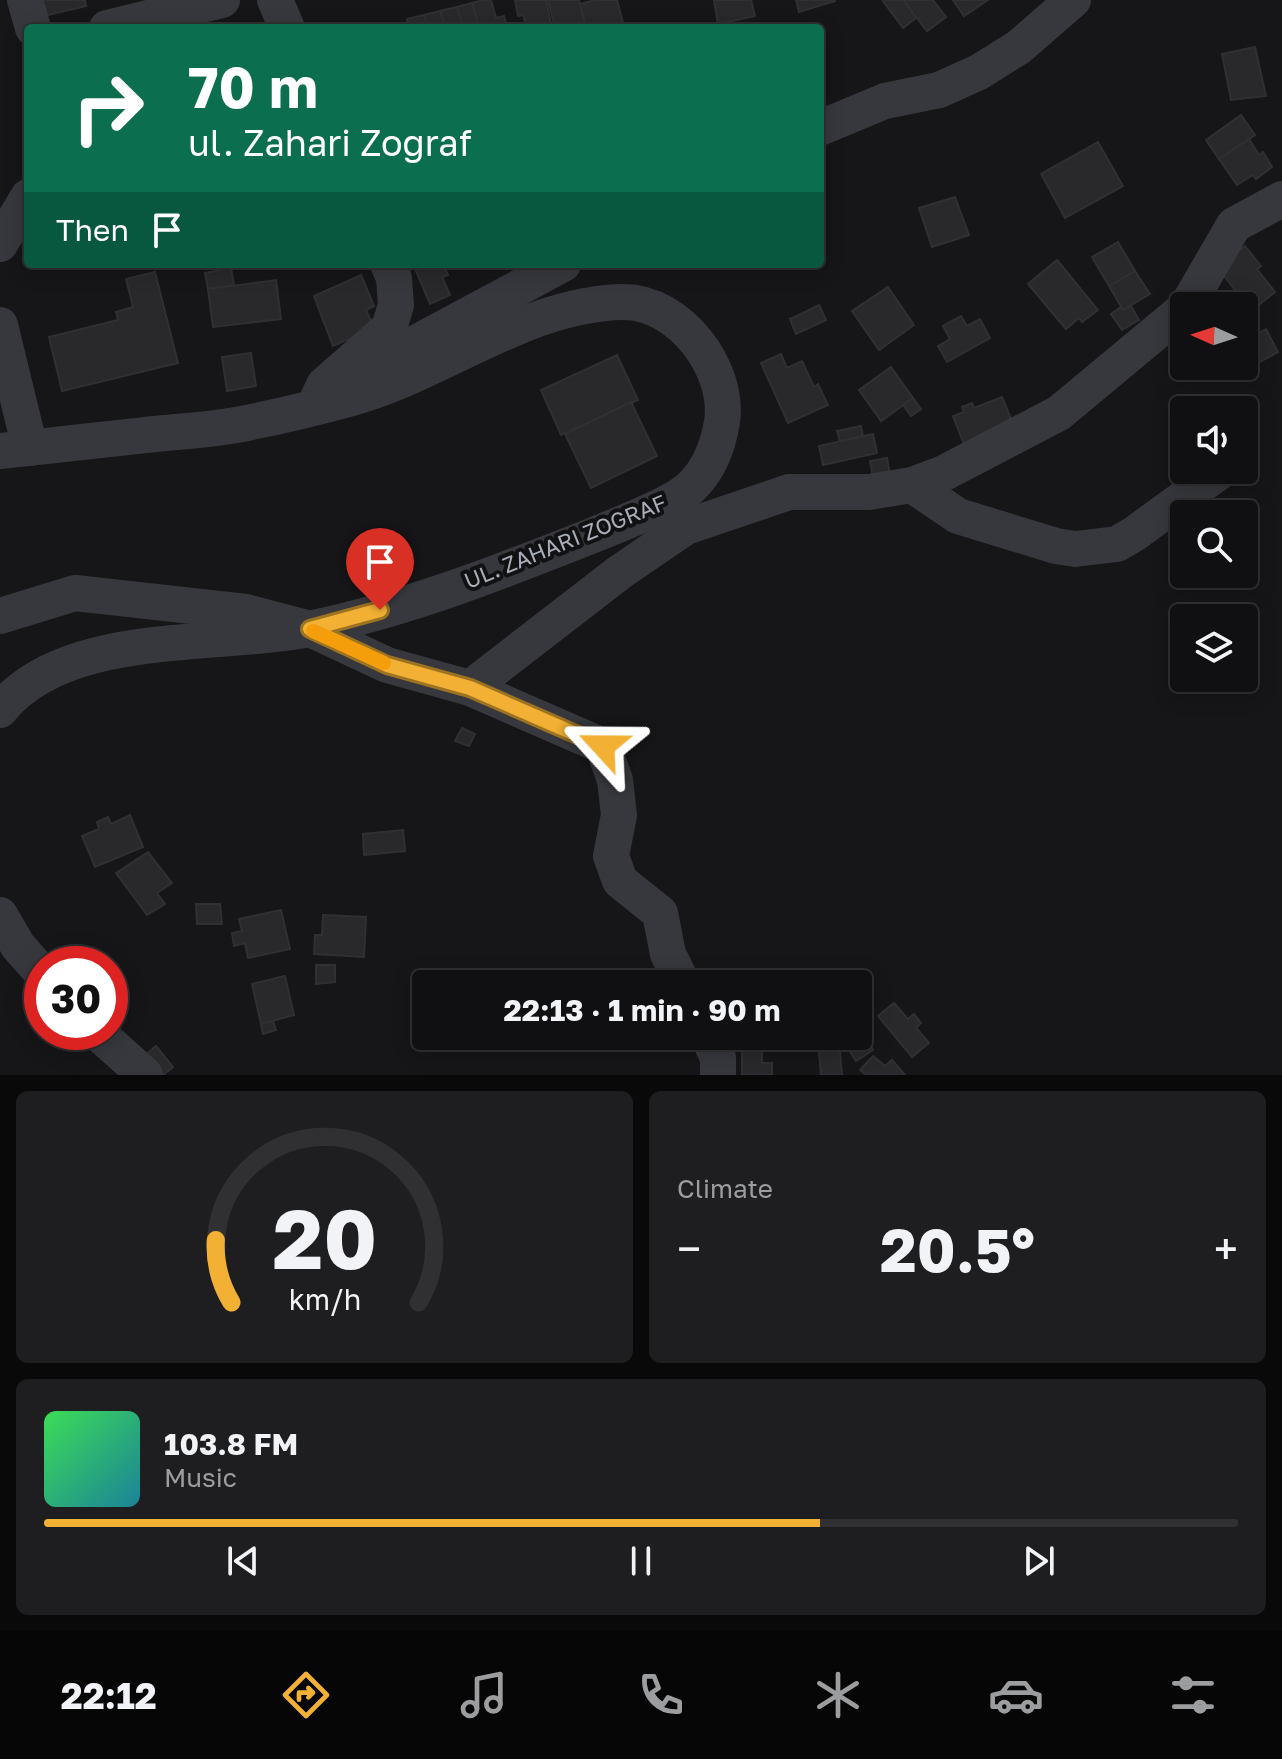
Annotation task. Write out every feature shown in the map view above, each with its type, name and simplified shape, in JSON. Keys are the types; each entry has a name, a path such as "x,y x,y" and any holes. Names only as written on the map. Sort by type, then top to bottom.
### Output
{"street":[{"path":"25,0 32,24"},
{"path":"123,24 222,0"},
{"path":"275,0 285,24"},
{"path":"824,126 885,101 939,90 979,72 1019,47 1073,0"},
{"path":"1194,292 1234,225 1282,199"},
{"path":"0,244 24,204"},
{"path":"314,407 324,385 389,328 396,305 394,278 390,268"},
{"path":"352,398 382,361 556,268"},
{"name":"UL. ZAHARI ZOGRAF","path":"0,710 29,682 92,654 310,629 506,569 638,517 690,488 717,450 723,412 715,368 691,334 666,315 631,302 596,303 538,320 352,398 233,426 15,449"},
{"path":"470,688 620,572 686,527 789,492 869,492 912,485 944,473 1059,413 1170,320"},
{"path":"0,325 15,449"},
{"path":"912,485 958,516 1075,549 1117,544 1203,484"},
{"path":"0,616 75,593 246,612 310,629 387,665 470,688 603,746 615,780 619,815 611,856 620,881 660,913 668,954 676,970"},
{"path":"0,915 24,953"},
{"path":"117,1050 145,1075"},
{"path":"714,1050 718,1058 718,1075"}],"building":[{"path":"35,0 85,0 86,6 39,17"},
{"path":"491,0 496,18 504,16 506,24 478,24 472,3"},
{"path":"515,0 546,0 551,24 526,24 523,15 518,16"},
{"path":"548,0 579,0 585,24 554,24"},
{"path":"617,0 623,23 585,24 580,4"},
{"path":"714,0 751,0 755,16 718,24"},
{"path":"796,0 835,0 835,1 799,12"},
{"path":"885,0 903,0 916,18 903,28"},
{"path":"903,0 933,0 946,17 927,31"},
{"path":"953,0 988,0 964,16"},
{"path":"472,3 478,24 462,24 457,7"},
{"path":"457,7 462,24 444,24 440,11"},
{"path":"440,11 444,24 427,24 424,15"},
{"path":"424,15 427,24 408,24 407,19"},
{"path":"1255,47 1266,96 1231,100 1222,54"},
{"path":"1241,115 1255,135 1219,159 1206,140"},
{"path":"1249,139 1259,155 1263,152 1272,167 1256,179 1253,175 1237,185 1219,159"},
{"path":"1098,142 1123,186 1065,218 1041,174"},
{"path":"955,197 969,235 932,247 919,208"},
{"path":"1118,242 1135,271 1109,286 1092,257"},
{"path":"1245,246 1261,266 1257,269 1275,292 1258,305 1258,292 1236,292 1218,268"},
{"path":"1057,260 1098,310 1082,322 1079,318 1066,329 1028,284"},
{"path":"231,268 234,285 208,289 205,273"},
{"path":"415,268 445,268 448,275 442,277 450,295 430,304"},
{"path":"1135,271 1150,294 1123,310 1109,286"},
{"path":"155,272 178,363 62,391 49,337 118,320 116,312 133,307 126,279"},
{"path":"361,275 374,306 366,310 374,328 333,346 314,296"},
{"path":"276,280 281,319 213,327 208,289"},
{"path":"888,287 914,325 879,350 852,311"},
{"path":"819,305 826,320 796,334 790,319"},
{"path":"1131,306 1139,320 1122,330 1111,314 1121,307 1123,310"},
{"path":"961,316 967,326 980,319 990,338 947,362 938,346 950,339 943,326"},
{"path":"1266,329 1278,352 1258,363 1258,333"},
{"path":"251,353 256,386 227,391 222,357"},
{"path":"781,354 787,368 802,361 814,387 818,384 828,405 788,423 761,363"},
{"path":"617,355 638,400 561,435 541,390"},
{"path":"891,367 913,398 881,421 859,390"},
{"path":"1002,397 1014,426 965,447 953,416 964,412 962,407 972,403 974,408"},
{"path":"913,398 921,409 911,416 903,405"},
{"path":"631,402 657,456 591,488 565,434"},
{"path":"861,426 863,436 840,441 837,431"},
{"path":"873,434 877,453 823,465 819,446"},
{"path":"887,458 892,486 875,489 870,461"},
{"path":"462,728 475,734 469,746 455,741"},
{"path":"130,815 143,847 95,867 82,836 99,829 97,822 108,817 111,824"},
{"path":"403,830 405,851 364,855 363,834"},
{"path":"148,852 172,883 157,893 165,904 147,915 116,873"},
{"path":"196,904 220,904 222,924 197,924"},
{"path":"281,910 290,949 248,958 245,943 234,946 232,933 242,931 239,919"},
{"path":"323,915 366,917 364,957 314,954 315,935 322,935"},
{"path":"316,965 335,965 335,982 316,984"},
{"path":"285,976 294,1015 261,1024 252,984"},
{"path":"894,1003 908,1019 914,1014 921,1023 916,1028 929,1043 912,1057 878,1016"},
{"path":"273,1021 276,1030 263,1034 261,1024"},
{"path":"156,1046 173,1067 163,1075 156,1075 142,1058"},
{"path":"872,1048 873,1050 856,1061 849,1050"},
{"path":"742,1050 762,1050 762,1063 772,1063 772,1075 742,1075"},
{"path":"819,1050 840,1050 842,1075 821,1075"},
{"path":"873,1056 885,1066 892,1060 905,1075 866,1075 860,1070"}],"slow traffic":[{"path":"313,631 384,663"}],"route":[{"path":"380,610 310,629 387,665 470,688 603,746"}]}
